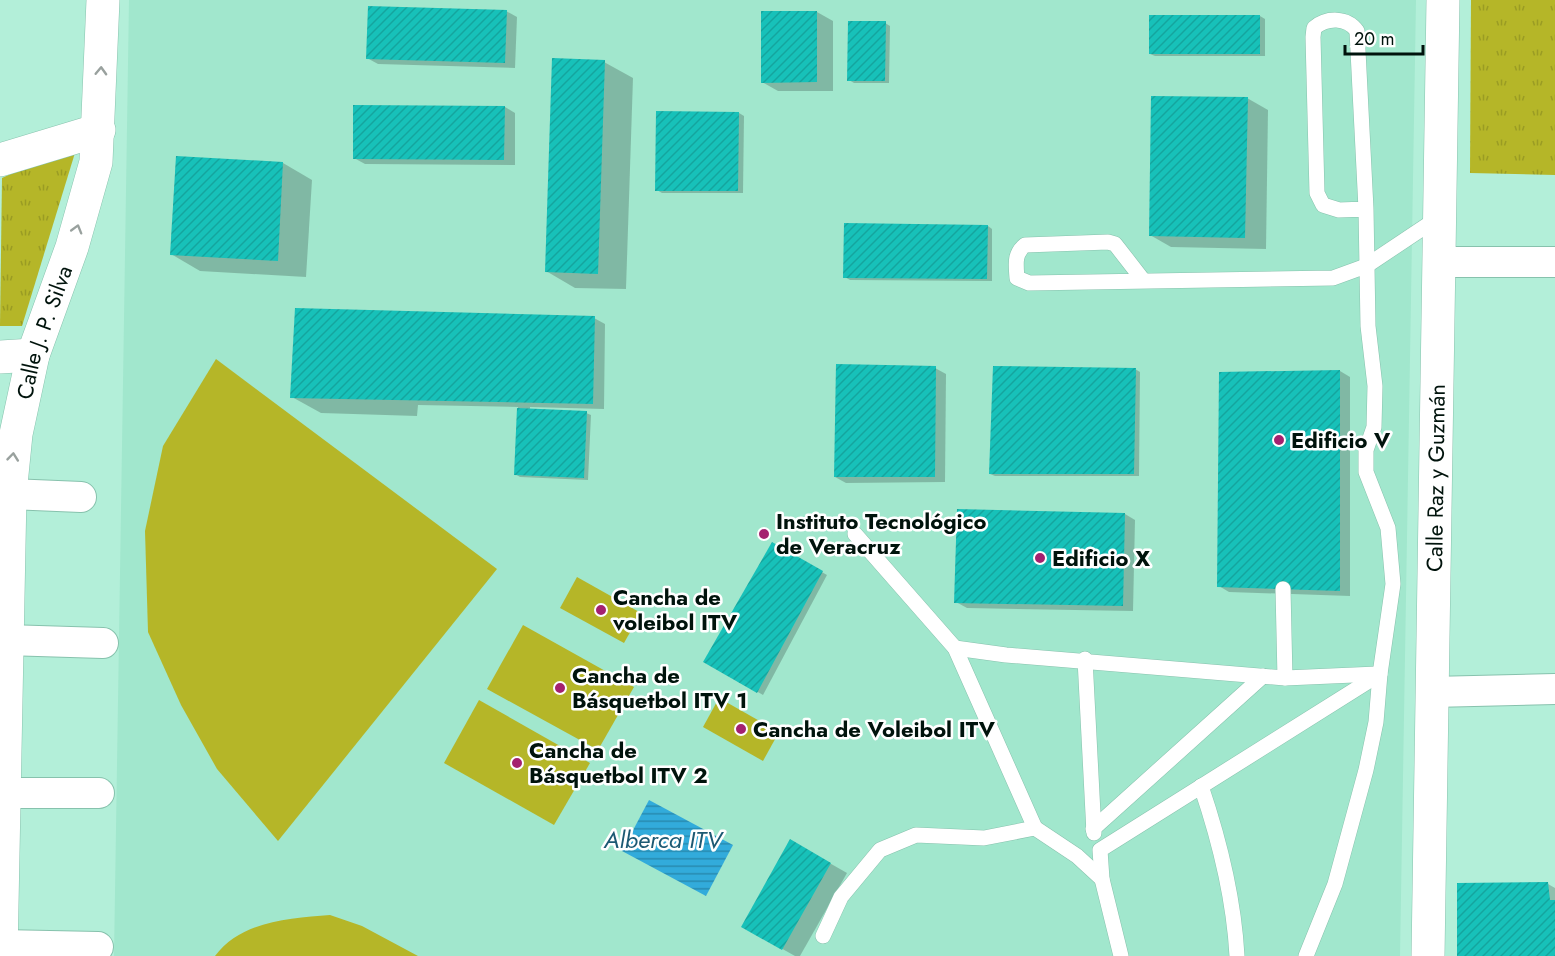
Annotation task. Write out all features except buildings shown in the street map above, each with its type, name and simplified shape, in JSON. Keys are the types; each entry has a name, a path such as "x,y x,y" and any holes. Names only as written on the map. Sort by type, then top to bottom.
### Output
{"street":[{"name":"Calle J. P. Silva","path":"1,951 10,494 16,434 33,356 72,247 96,162 103,0"},
{"name":"Calle Raz y Guzmán","path":"1428,956 1443,0"},
{"path":"0,160 99,130"},
{"path":"1438,262 1555,262"},
{"path":"0,357 33,356"},
{"path":"10,494 81,497"},
{"path":"6,640 103,643"},
{"path":"1432,692 1555,689"},
{"path":"4,793 99,794"},
{"path":"1,951 98,947"}],"lane":[{"path":"1306,956 1335,884 1353,823 1376,722 1380,674 1393,584 1388,528 1366,472 1366,450 1374,428 1375,386 1368,326 1366,209 1357,31 1351,23 1343,20 1322,22 1314,28 1313,37 1317,193 1323,205 1338,210 1366,209"},
{"path":"1143,280 1123,251 1108,242 1025,245 1019,250 1015,260 1017,278 1029,283 1333,278 1366,266 1439,217"},
{"path":"855,534 955,648 1035,828 1077,856 1102,879"},
{"path":"1283,589 1285,678"},
{"path":"955,648 1006,655 1285,678 1380,674"},
{"path":"1085,660 1093,829 1100,850 1102,879 1121,956"},
{"path":"1100,850 1380,674"},
{"path":"1093,829 1263,676"},
{"path":"1201,786 1212,817 1235,922 1237,956"},
{"path":"823,936 841,897 880,850 916,835 984,837 1035,828"}],"shaded area":[{"name":"Instituto Tecnológico de Veracruz","path":"129,0 1416,0 1400,956 114,956"}],"green space":[{"path":"1471,0 1555,0 1555,175 1470,173"},
{"path":"78,143 22,326 0,326 2,178"},
{"path":"216,359 497,569 278,841 217,769 181,705 148,632 145,531 163,446"},
{"name":"Cancha de voleibol ITV","path":"577,577 641,613 624,643 560,608"},
{"name":"Cancha de Básquetbol ITV 1","path":"523,625 634,687 598,750 487,689"},
{"name":"Cancha de Voleibol ITV","path":"719,698 779,732 763,761 703,727"},
{"name":"Cancha de Básquetbol ITV 2","path":"479,700 590,763 554,825 444,763"},
{"path":"330,915 362,926 418,956 215,956 226,944 252,928 283,920"}],"water":[{"name":"Alberca ITV","path":"649,800 733,845 706,896 622,851"}],"place":[{"name":"Edificio V","path":"1279,440"},
{"name":"Instituto Tecnológico de Veracruz","path":"764,534"},
{"name":"Edificio X","path":"1040,558"},
{"name":"Cancha de voleibol ITV","path":"601,610"},
{"name":"Cancha de Básquetbol ITV 1","path":"560,688"},
{"name":"Cancha de Voleibol ITV","path":"741,729"},
{"name":"Cancha de Básquetbol ITV 2","path":"517,763"}]}
